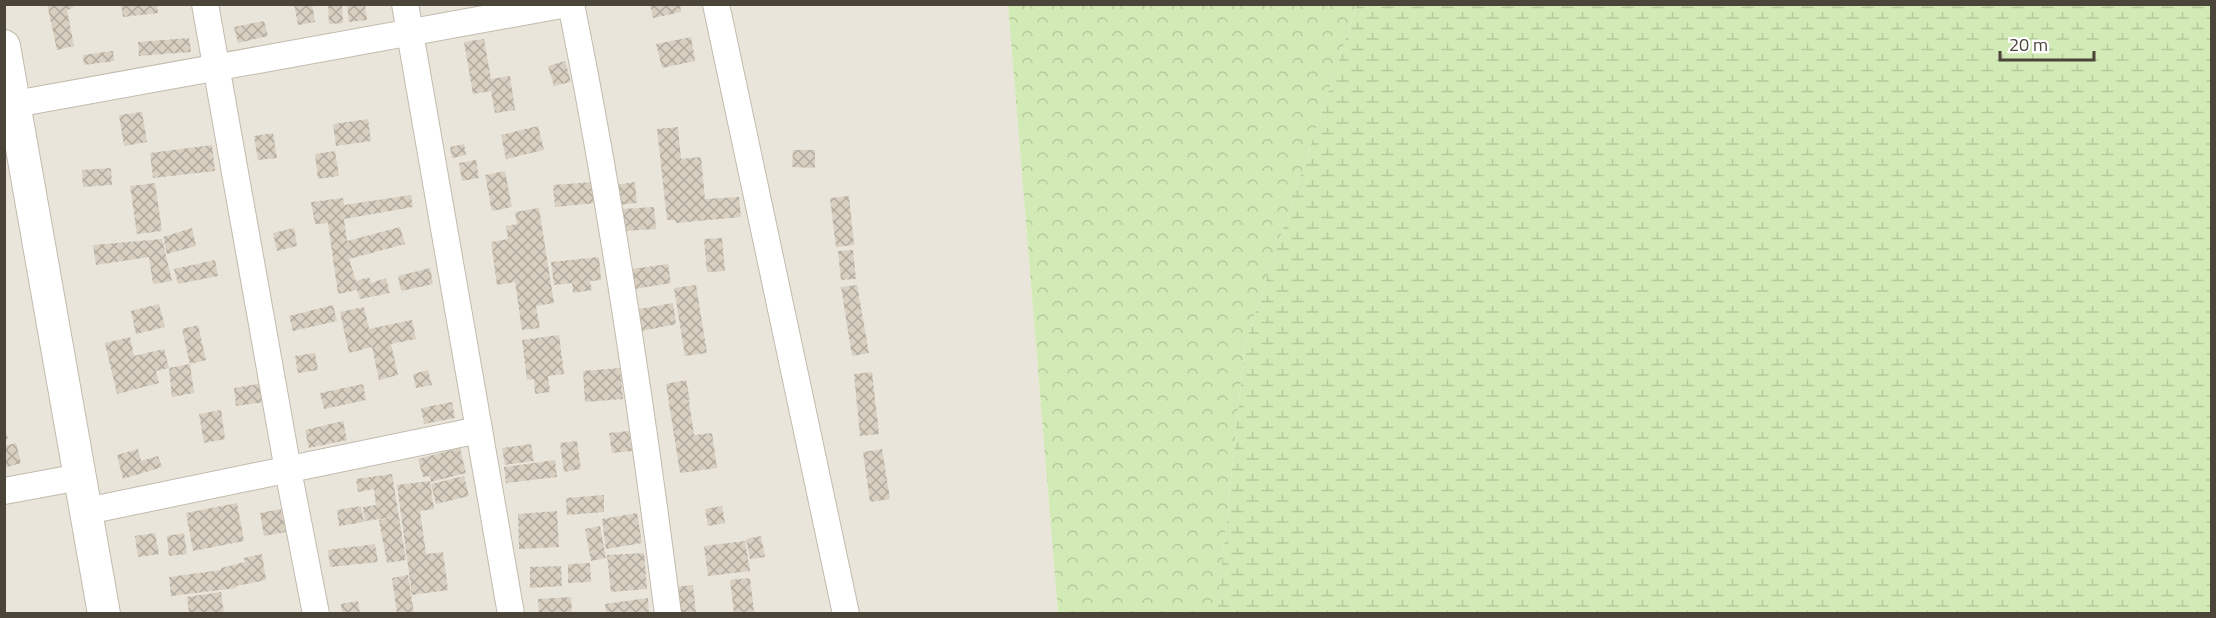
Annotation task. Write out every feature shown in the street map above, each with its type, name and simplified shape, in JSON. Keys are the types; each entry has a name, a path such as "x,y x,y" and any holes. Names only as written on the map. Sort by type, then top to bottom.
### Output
{"street":[{"path":"205,4 316,614"},
{"path":"405,4 511,614"},
{"path":"10,105 569,4 588,89 614,241 651,476 668,614"},
{"path":"716,4 846,614"},
{"path":"4,46 10,105 87,511 104,614"},
{"path":"87,511 479,430"},
{"path":"4,491 80,477"}],"shaded area":[{"path":"4,5 1008,5 1058,613 5,613"}],"green space":[{"path":"1008,5 1357,5 1245,344 1217,613 1058,613"},
{"path":"1357,5 2211,5 2211,613 1217,613 1245,344"}],"building":[{"path":"47,4 72,4 73,8 67,10 74,46 57,50"},
{"path":"121,4 157,4 158,13 123,17"},
{"path":"294,4 312,4 315,22 298,25"},
{"path":"342,4 343,23 329,24 328,5"},
{"path":"347,4 365,4 367,20 349,22"},
{"path":"650,4 680,4 681,12 653,18"},
{"path":"264,21 268,36 238,43 234,27"},
{"path":"691,37 695,61 662,68 656,44"},
{"path":"189,38 191,52 139,56 138,42"},
{"path":"484,39 491,79 510,76 515,110 495,113 491,91 473,94 464,42"},
{"path":"113,51 114,61 84,65 83,55"},
{"path":"565,61 571,82 554,86 548,66"},
{"path":"142,112 147,142 124,146 119,115"},
{"path":"368,119 371,141 336,146 333,124"},
{"path":"538,126 544,150 506,159 501,135"},
{"path":"678,127 681,159 701,157 705,199 739,197 741,217 676,223 675,220 667,220 657,129"},
{"path":"273,133 277,158 258,160 254,136"},
{"path":"464,144 466,155 452,158 450,147"},
{"path":"212,145 215,171 153,178 150,153"},
{"path":"793,150 815,150 815,168 792,167"},
{"path":"335,151 339,176 318,179 315,154"},
{"path":"476,160 479,178 462,181 459,163"},
{"path":"111,168 112,185 83,187 82,170"},
{"path":"505,171 512,207 492,211 485,175"},
{"path":"594,182 596,203 555,207 553,185"},
{"path":"635,182 637,203 618,205 616,185"},
{"path":"155,183 162,231 137,234 130,186"},
{"path":"411,195 413,207 344,219 347,241 400,227 405,244 349,259 356,281 369,277 371,283 386,278 390,293 360,299 357,290 338,294 328,223 315,224 311,202 343,198 344,205"},
{"path":"849,196 854,245 836,247 830,198"},
{"path":"654,207 656,229 624,231 622,209"},
{"path":"539,208 554,303 536,306 540,328 522,330 515,282 497,285 491,242 508,239 506,226 517,224 515,212"},
{"path":"192,228 196,246 167,254 163,237"},
{"path":"294,228 297,246 277,251 273,233"},
{"path":"722,238 725,271 707,272 704,239"},
{"path":"162,239 172,281 153,284 149,257 96,265 93,245"},
{"path":"853,250 856,279 841,280 838,251"},
{"path":"599,257 601,280 590,281 592,290 573,293 572,283 554,285 551,262"},
{"path":"215,260 218,276 178,284 174,269"},
{"path":"668,264 671,283 635,289 632,269"},
{"path":"430,268 433,284 401,291 398,276"},
{"path":"696,285 707,353 685,356 674,288"},
{"path":"857,285 869,353 852,356 841,287"},
{"path":"673,303 676,324 642,331 639,309"},
{"path":"159,304 165,327 136,334 131,311"},
{"path":"333,305 337,321 293,331 289,316"},
{"path":"364,307 369,329 412,320 416,339 391,344 398,375 379,380 372,347 349,353 340,312"},
{"path":"198,325 206,360 190,364 182,329"},
{"path":"559,335 564,374 548,376 550,392 535,394 534,379 527,380 522,340"},
{"path":"130,337 134,356 164,349 169,368 156,371 159,383 117,394 105,343"},
{"path":"315,353 318,370 298,373 295,356"},
{"path":"190,364 194,393 172,397 169,368"},
{"path":"620,368 623,399 585,402 583,371"},
{"path":"428,370 432,385 416,388 413,374"},
{"path":"872,372 879,434 860,436 854,374"},
{"path":"686,380 690,400 682,402 689,401 694,435 712,433 717,468 680,473 666,384"},
{"path":"263,383 266,402 236,406 234,388"},
{"path":"363,384 366,400 324,409 320,393"},
{"path":"452,402 455,418 424,424 421,408"},
{"path":"221,410 225,439 204,443 199,414"},
{"path":"343,421 347,440 309,448 305,430"},
{"path":"4,424 8,439 4,439"},
{"path":"629,431 632,451 612,453 609,433"},
{"path":"577,441 581,469 564,472 560,443"},
{"path":"16,443 21,463 4,468 4,446"},
{"path":"531,444 534,461 505,465 502,448"},
{"path":"460,448 466,473 431,482 430,476 423,477 418,459"},
{"path":"138,449 141,461 158,456 162,467 123,479 117,455"},
{"path":"882,449 890,499 870,502 863,452"},
{"path":"555,460 557,477 506,483 504,467"},
{"path":"392,474 406,560 387,563 379,520 395,517 365,521 363,507 376,505 374,489 358,492 356,479"},
{"path":"464,476 469,496 436,504 431,484"},
{"path":"430,481 434,509 420,511 426,554 443,552 448,590 412,595 397,485"},
{"path":"604,495 604,512 567,515 566,498"},
{"path":"237,503 244,541 193,551 186,513"},
{"path":"361,506 364,522 339,526 337,510"},
{"path":"722,506 725,523 708,526 705,509"},
{"path":"281,509 286,532 264,536 260,513"},
{"path":"557,511 559,547 519,549 518,514"},
{"path":"637,513 642,543 606,549 602,519"},
{"path":"600,526 606,558 591,561 585,529"},
{"path":"155,533 159,554 138,557 135,536"},
{"path":"184,533 187,554 169,556 167,536"},
{"path":"761,536 765,557 750,559 746,539"},
{"path":"745,541 750,571 708,576 704,546"},
{"path":"375,544 378,562 330,567 328,550"},
{"path":"644,553 647,589 611,592 607,555"},
{"path":"262,554 266,580 236,586 236,588 171,596 169,577 221,570 221,568 245,562 244,558"},
{"path":"590,563 591,582 568,583 568,564"},
{"path":"561,566 562,586 530,588 530,567"},
{"path":"408,575 414,614 397,614 392,578"},
{"path":"750,578 754,612 734,614 730,580"},
{"path":"693,585 696,614 679,614 676,587"},
{"path":"221,592 224,614 189,614 187,597"},
{"path":"571,597 572,614 539,614 538,599"},
{"path":"648,598 649,614 607,614 605,604"},
{"path":"358,601 360,614 342,614 341,604"}]}
